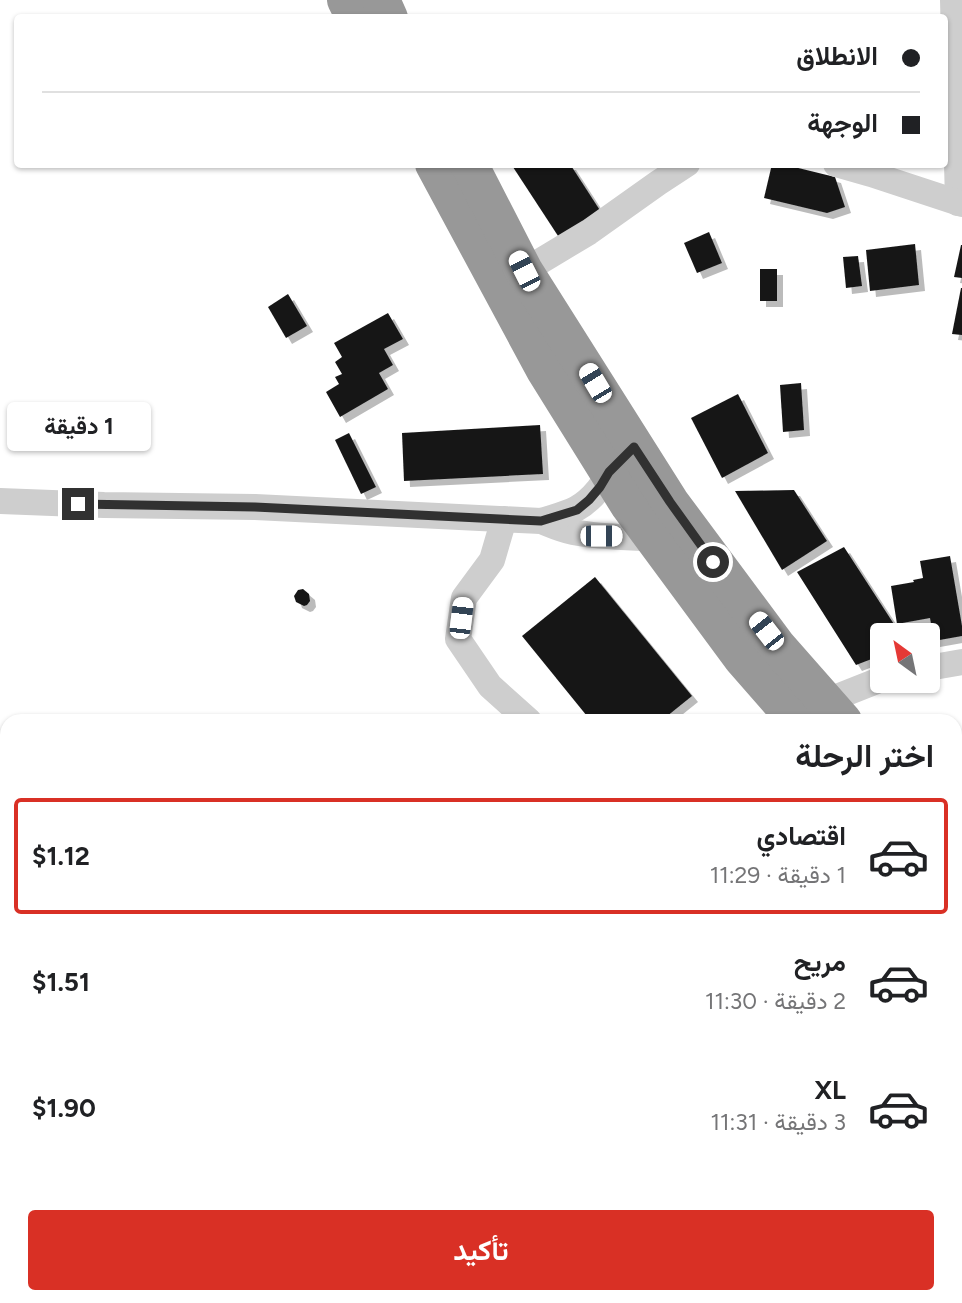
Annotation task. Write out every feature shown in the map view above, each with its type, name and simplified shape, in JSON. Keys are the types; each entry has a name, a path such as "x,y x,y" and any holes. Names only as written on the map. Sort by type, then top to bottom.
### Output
{"highway":[{"path":"436,168 545,370 622,460 670,502 777,646 820,714"},
{"path":"471,168 622,460 629,505 742,658 820,714"}],"street":[{"path":"850,168 960,204 953,0"},
{"path":"524,271 589,232 681,168"},
{"path":"541,521 577,510 589,500 622,460"},
{"path":"0,502 255,507 541,521 569,531 601,536 699,542"},
{"path":"504,519 492,560 464,598 458,639 490,686 520,714"},
{"path":"940,666 962,662"},
{"path":"823,714 870,686"}],"building":[{"path":"514,168 573,168 603,215 562,242"},
{"path":"771,168 798,168 835,177 845,207 827,213 764,198"},
{"path":"709,232 722,263 697,273 684,243"},
{"path":"915,244 919,285 870,291 866,250"},
{"path":"962,245 962,278 954,277"},
{"path":"858,256 862,286 846,288 843,257"},
{"path":"760,269 777,269 777,301 760,301"},
{"path":"962,288 962,335 952,334"},
{"path":"288,294 307,326 286,338 268,307"},
{"path":"388,313 403,339 384,349 393,365 379,373 388,389 340,417 326,392 339,384 335,377 342,374 335,362 342,357 334,343"},
{"path":"801,383 804,430 783,432 780,385"},
{"path":"738,394 768,453 722,478 691,418"},
{"path":"540,425 543,474 404,481 402,433"},
{"path":"349,433 376,487 361,494 335,440"},
{"path":"794,490 827,541 782,570 735,491"},
{"path":"844,547 893,623 870,623 870,660 856,665 797,572"},
{"path":"950,556 962,636 940,640 940,623 931,623 930,618 897,623 891,586 923,578 920,561"},
{"path":"595,577 692,696 670,714 585,714 522,636"},
{"path":"303,589 309,594 310,601 304,606 296,602 294,596 298,590"}],"route":[{"path":"78,504 255,507 541,521 577,510 589,500 609,472 634,447 713,562"}]}
